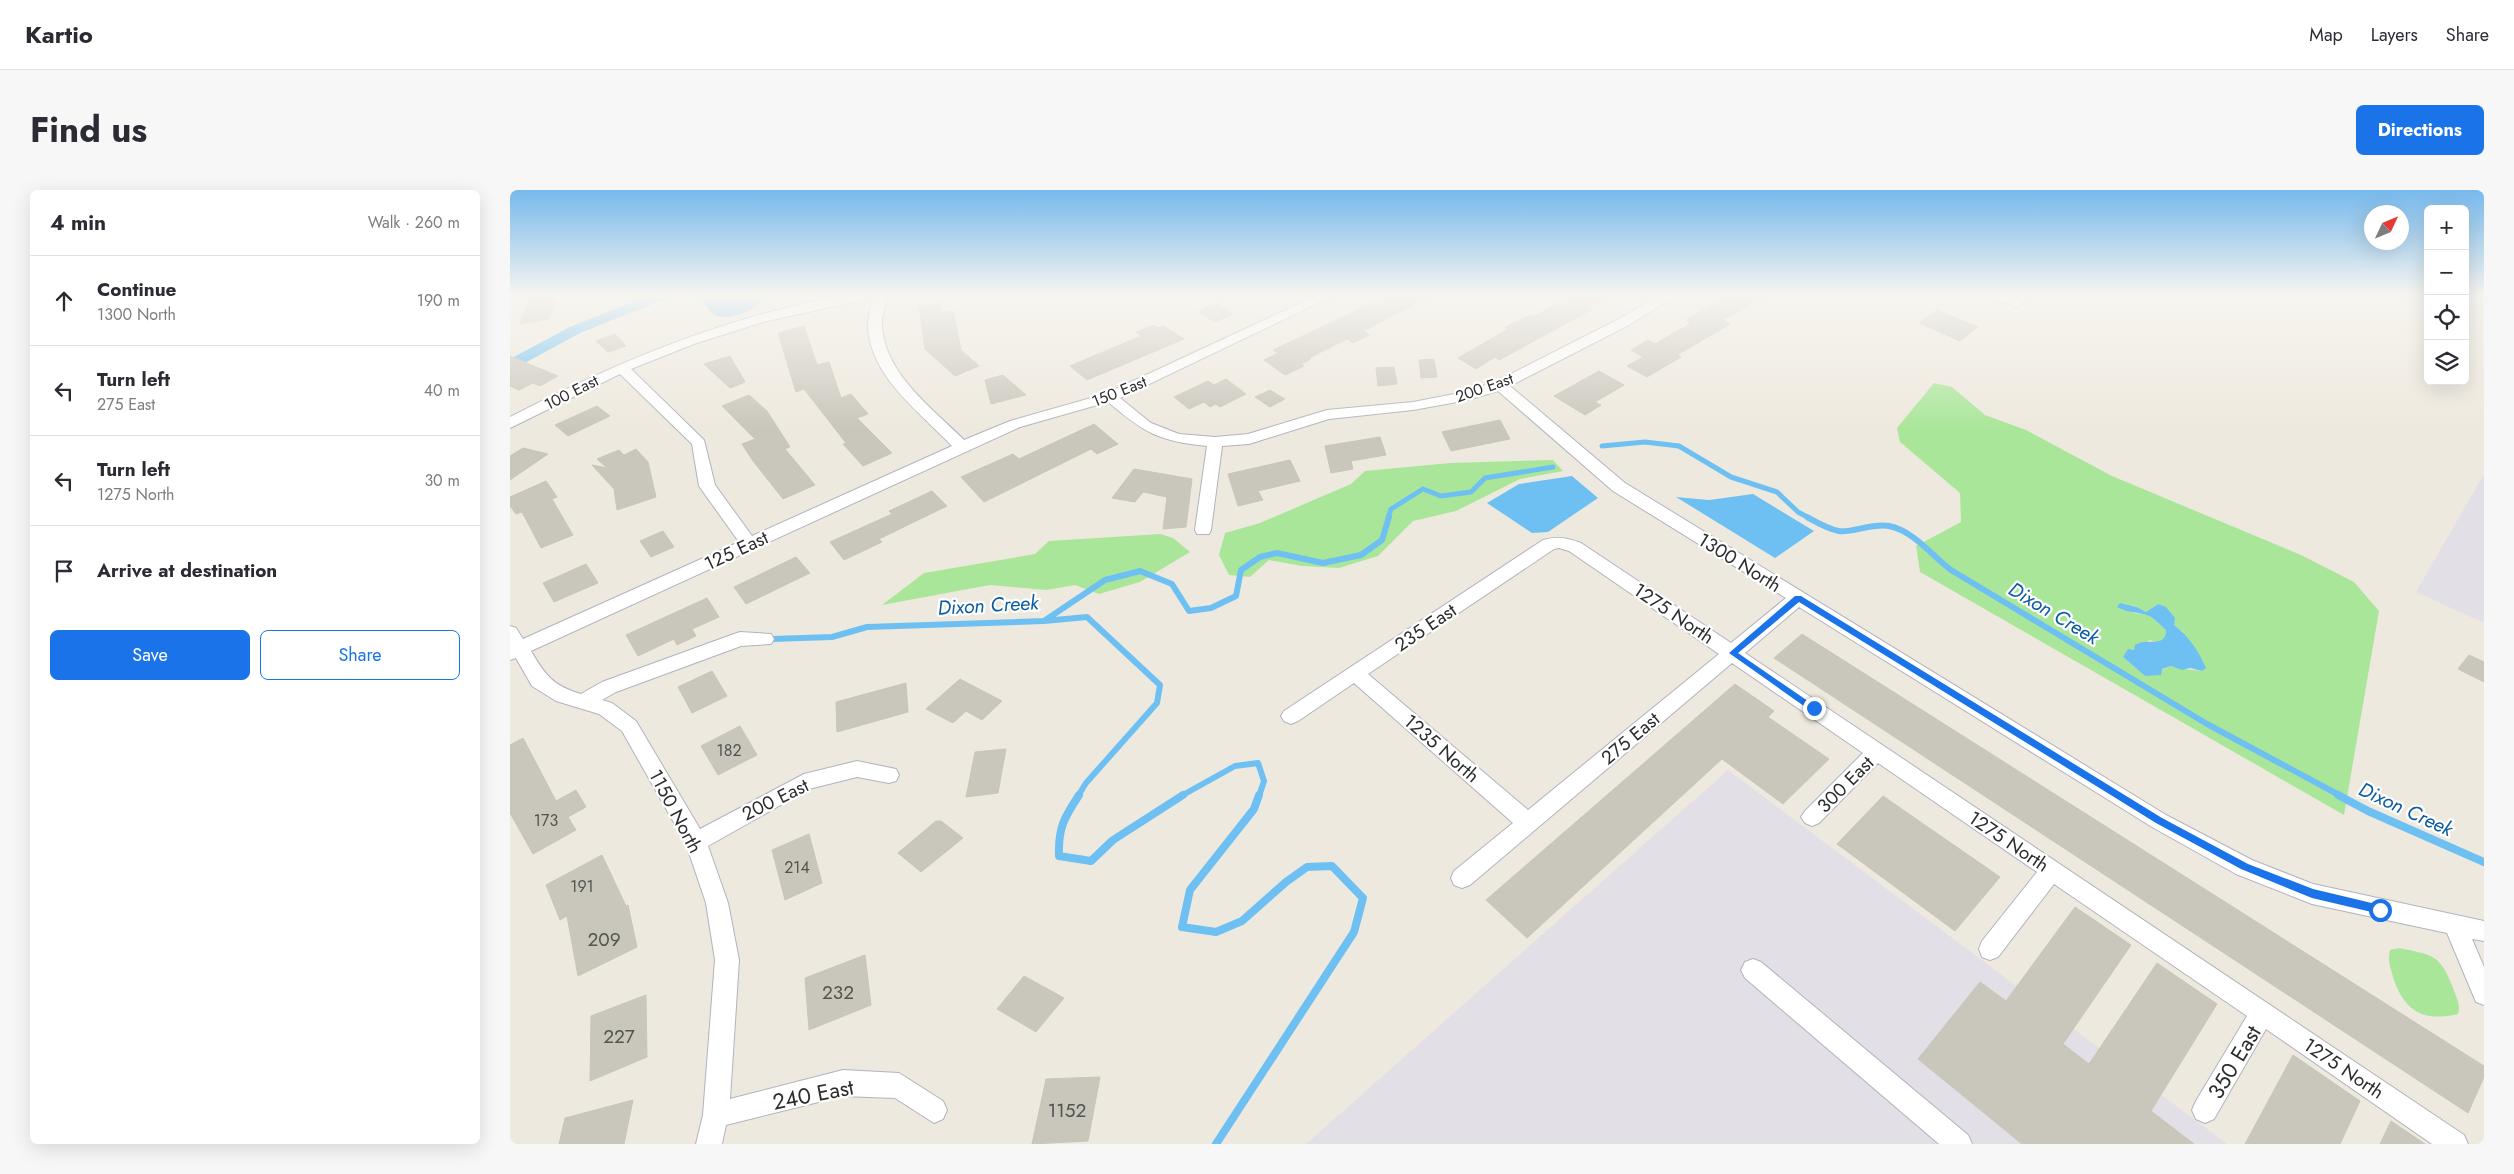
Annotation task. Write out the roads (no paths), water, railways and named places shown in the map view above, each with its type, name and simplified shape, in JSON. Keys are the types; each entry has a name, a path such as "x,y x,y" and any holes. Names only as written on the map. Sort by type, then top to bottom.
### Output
{"street":[{"name":"100 East","path":"510,423 590,381 662,352 696,341"},
{"path":"878,341 879,349 891,374 962,447"},
{"name":"150 East","path":"962,447 1015,424 1110,397 1231,341"},
{"name":"200 East","path":"1283,428 1328,415 1413,406 1468,396 1500,385 1588,341"},
{"path":"622,368 699,443 706,486 749,544"},
{"name":"1300 North","path":"1500,385 1619,487 2159,821 2244,866 2312,894 2484,931"},
{"path":"1110,397 1146,426 1177,438 1215,442 1249,438 1283,428"},
{"path":"1203,530 1215,442"},
{"name":"125 East","path":"513,645 749,544 962,447"},
{"name":"1275 North","path":"1560,542 1574,547 1733,653 2455,1144"},
{"name":"235 East","path":"1291,716 1548,544 1560,542"},
{"name":"275 East","path":"1462,878 1798,598"},
{"path":"582,702 609,688 740,639 765,639"},
{"name":"1150 North","path":"513,645 539,681 563,696 605,708 629,726 696,842 717,903 727,960 716,1115 709,1144"},
{"name":"1235 North","path":"1355,673 1528,823"},
{"name":"300 East","path":"1812,817 1878,751"},
{"name":"200 East","path":"696,842 804,782 857,769 889,774"},
{"path":"1990,949 2052,870"},
{"path":"2454,924 2484,994"},
{"path":"1753,970 1958,1144"},
{"name":"350 East","path":"2205,1110 2262,1013"},
{"name":"240 East","path":"716,1115 843,1083 900,1086 934,1110"}],"water":[{"path":"1572,476 1598,498 1548,532 1532,533 1487,503 1519,484"},
{"path":"1753,494 1814,531 1775,558 1676,497 1709,500"},
{"path":"2120,603 2137,607 2146,612 2158,604 2166,607 2175,618 2174,625 2193,645 2206,668 2202,671 2190,668 2182,670 2171,666 2162,669 2161,675 2145,676 2123,657 2128,649 2134,650 2135,645 2163,639 2166,630 2149,616 2117,607"}],"waterway":[{"path":"510,366 556,341"},
{"name":"Dixon Creek","path":"1602,446 1645,442 1679,446 1731,477 1777,492 1798,512 1809,518"},
{"name":"Dixon Creek","path":"1388,518 1391,509 1423,489 1441,496 1471,492 1485,478 1553,467"},
{"name":"Dixon Creek","path":"1044,621 1105,580 1140,571 1172,584 1189,611 1211,608 1236,596 1241,570 1260,557 1277,553 1323,563 1361,555 1382,540 1389,517"},
{"name":"Dixon Creek","path":"1807,517 1826,527 1839,531 1883,525 1906,533 1922,544 1951,570 2207,724 2341,796"},
{"path":"1044,621 1087,617 1160,685 1157,703 1086,783 1078,796"},
{"name":"Dixon Creek","path":"772,639 832,637 867,627 1044,621"},
{"path":"1181,796 1235,766 1258,763 1264,781 1259,796"},
{"path":"1079,795 1069,810 1061,830 1059,856 1091,861 1113,840 1183,795"},
{"path":"1216,1144 1354,932 1363,898 1332,866 1307,867 1286,882 1242,921 1216,932 1182,927 1190,890 1254,809 1259,795"},
{"name":"Dixon Creek","path":"2338,795 2368,811 2484,862"}]}
